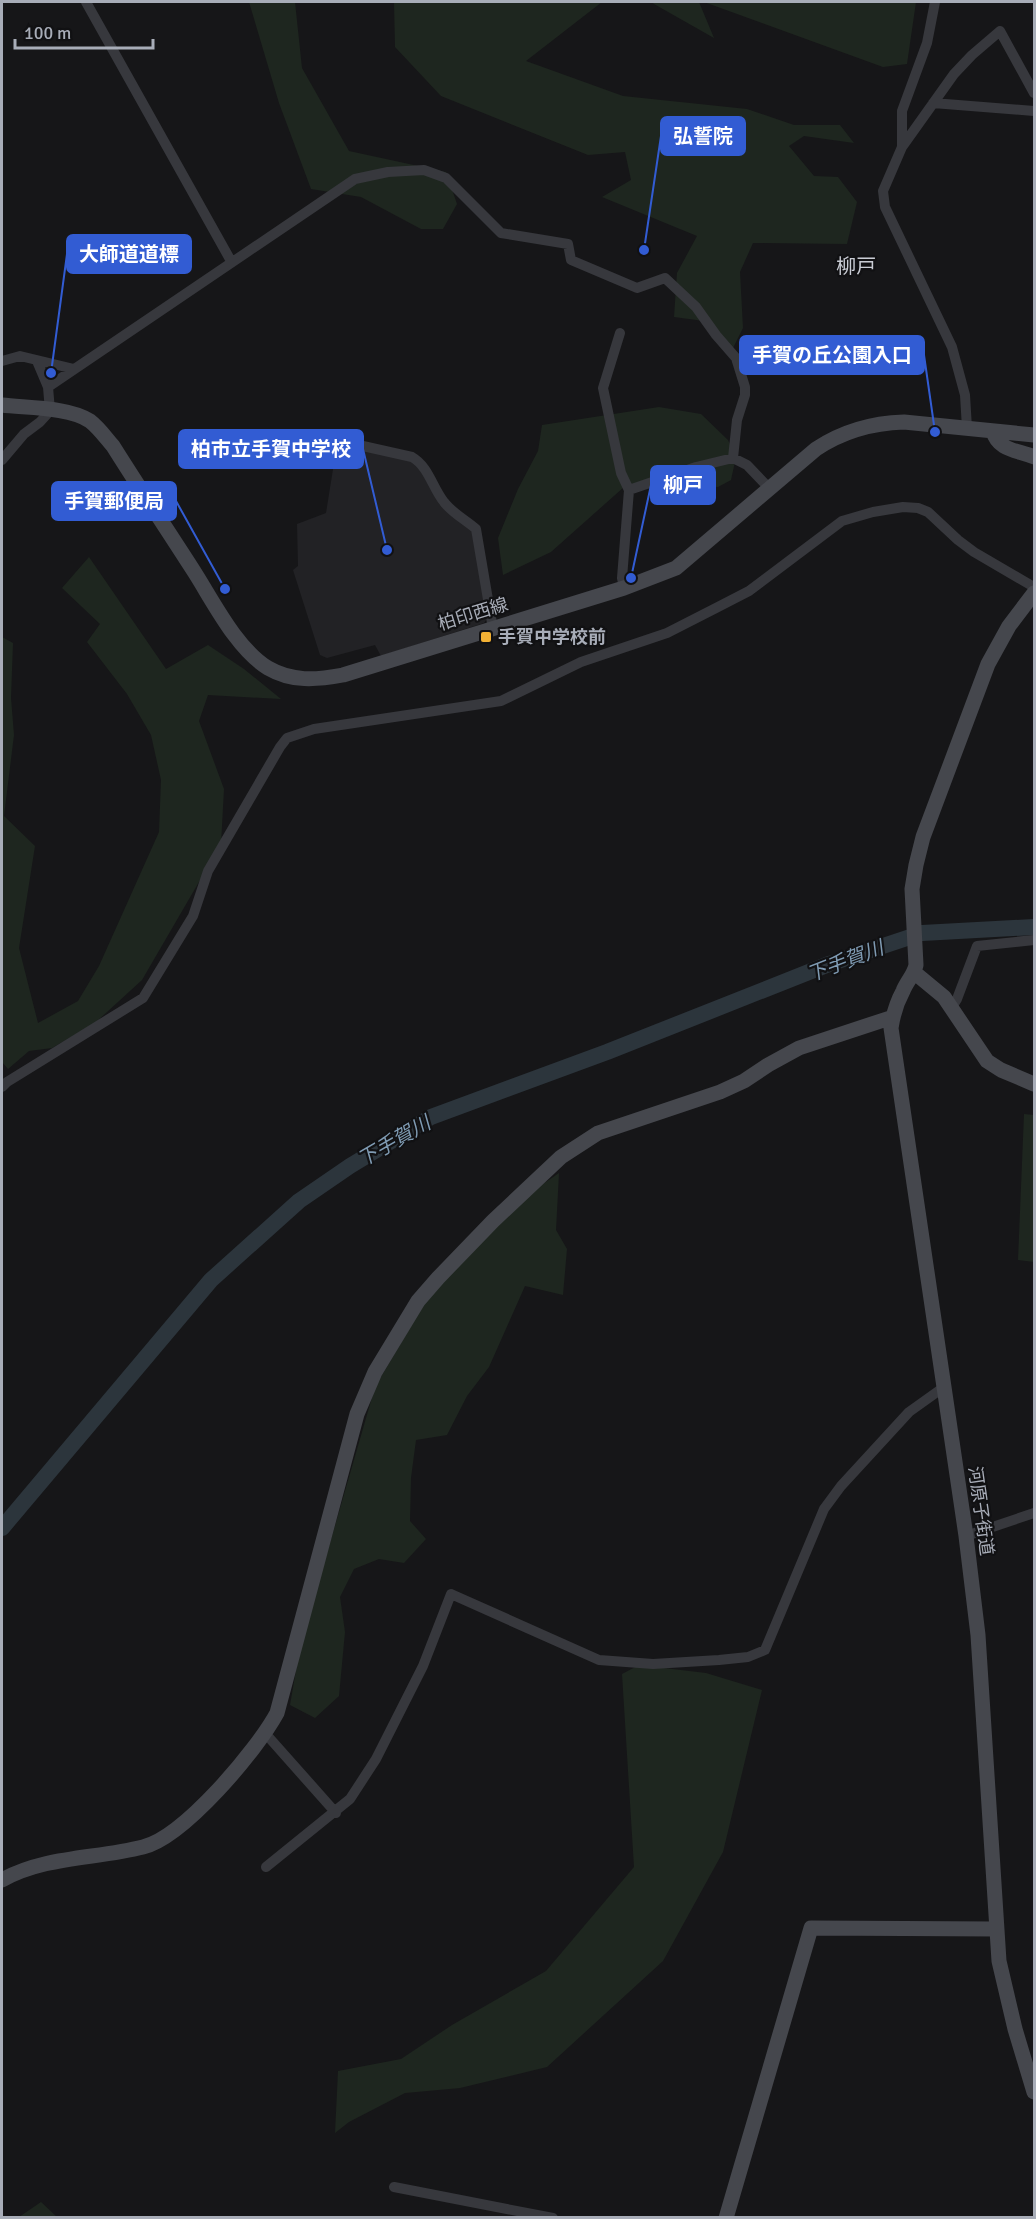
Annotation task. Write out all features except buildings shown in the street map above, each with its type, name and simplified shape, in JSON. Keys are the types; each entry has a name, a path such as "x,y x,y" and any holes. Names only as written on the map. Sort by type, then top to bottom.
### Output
{"street":[{"path":"86,2 231,261"},
{"path":"902,147 902,111 927,44 935,2"},
{"path":"967,428 965,395 952,347 885,207 883,191 902,147 933,103 966,61 1000,31 1035,93"},
{"path":"933,103 1035,111"},
{"path":"48,387 355,179 388,172 424,170 446,178 501,233 568,244 571,260 637,288 665,278 696,307 736,358 745,387 745,395 737,420 733,458"},
{"path":"620,333 603,388 621,473 629,490 622,578 624,588"},
{"path":"2,361 20,356 74,369"},
{"path":"2,460 24,434 50,411 48,387 37,361"},
{"name":"柏印西線","path":"2,405 80,416 91,422 102,432 236,635 254,657 279,674 307,680 343,675 624,588 676,568 768,487 816,449 852,430 895,422 1035,435"},
{"path":"993,431 995,440 1000,445 1035,458"},
{"path":"337,447 345,442 412,457 419,461 442,501 476,529 492,628"},
{"path":"629,490 696,467 733,458 747,465 768,487"},
{"path":"2,1087 143,998 193,916 208,871 270,762 287,738 314,729 501,701 581,662 667,633 717,608 749,591 842,521 873,512 903,507 918,508 928,512 974,552 1035,587"},
{"name":"河原子街道","path":"1035,593 1009,626 988,664 923,837 912,889 917,956 915,973 903,990 892,1017 891,1028 966,1536 978,1635 999,1961 1006,1996 1035,2092"},
{"path":"952,1007 977,946 1035,940"},
{"path":"915,973 944,997 987,1061 1001,1070 1035,1084"},
{"path":"2,1880 17,1872 54,1861 141,1848 165,1838 204,1803 257,1744 277,1713 357,1414 375,1372 418,1300 493,1221 561,1157 589,1138 612,1128 720,1092 744,1081 798,1048 892,1017"},
{"path":"266,1867 336,1813 350,1799 376,1759 423,1666 451,1594 598,1660 653,1664 748,1657 765,1650 824,1509 841,1486 909,1412 944,1387"},
{"path":"966,1536 1035,1513"},
{"path":"265,1733 336,1813"},
{"path":"726,2217 811,1928 996,1929"},
{"path":"394,2187 553,2217"}],"shaded area":[{"path":"249,2 295,2 302,68 349,151 446,172 457,204 443,229 421,229 361,197 311,189 279,103"},
{"path":"394,2 602,2 526,61 623,96 747,109 794,125 840,125 854,143 804,136 789,146 814,176 838,177 857,202 847,244 753,243 740,272 743,328 733,348 704,321 674,317 677,273 697,236 602,197 631,180 625,152 588,155 441,96 395,47"},
{"path":"652,2 699,2 714,38 654,4"},
{"path":"704,2 916,2 907,64 883,67"},
{"path":"659,407 701,414 728,440 736,457 731,480 718,487 674,485 624,487 551,552 503,575 498,538 518,489 538,451 542,425"},
{"path":"346,446 414,461 471,527 488,617 484,623 381,656 375,645 327,658 320,655 293,570 298,566 297,524 326,513 334,463 340,448"},
{"path":"89,557 166,669 208,645 244,669 281,699 208,695 199,721 224,789 221,844 142,980 95,1023 52,1048 29,1051 8,1069 2,1062 2,637 13,643 11,698 14,735 4,816 35,846 19,948 38,1023 78,1001 99,966 159,832 161,780 151,735 127,694 87,642 100,624 62,588"},
{"path":"1024,1114 1034,1115 1034,1262 1018,1260"},
{"path":"559,1173 556,1230 567,1249 563,1295 525,1286 489,1367 467,1396 447,1435 416,1440 411,1478 410,1521 426,1539 404,1563 379,1559 354,1569 340,1597 345,1632 339,1696 315,1718 290,1705 300,1647 375,1387 427,1299 502,1220 540,1186"},
{"path":"639,1665 706,1673 762,1690 723,1852 663,1961 547,2067 460,2088 405,2093 349,2122 335,2133 338,2071 401,2059 452,2025 546,1971 634,1867 622,1674"},
{"path":"41,2202 57,2217 19,2217"}],"waterway":[{"name":"下手賀川","path":"922,933 1034,927"},
{"name":"下手賀川","path":"2,1528 211,1280 299,1201 350,1166 431,1117 607,1052 829,964 910,937"}],"place":[{"name":"弘誓院","path":"644,250"},
{"name":"大師道道標","path":"51,373"},
{"name":"手賀の丘公園入口","path":"935,432"},
{"name":"柏市立手賀中学校","path":"387,550"},
{"name":"柳戸","path":"631,578"},
{"name":"手賀郵便局","path":"225,589"},
{"name":"手賀中学校前","path":"486,637"}],"district":[{"name":"柳戸","path":"856,266"}]}
